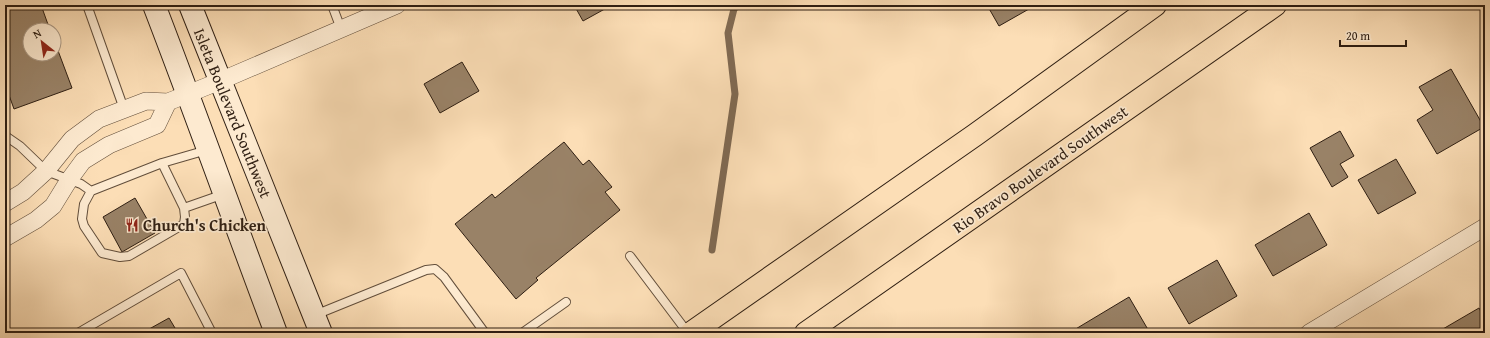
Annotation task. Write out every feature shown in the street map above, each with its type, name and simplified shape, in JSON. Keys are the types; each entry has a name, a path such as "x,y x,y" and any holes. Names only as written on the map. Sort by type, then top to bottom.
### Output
{"main road":[{"path":"154,5 276,333"},
{"name":"Isleta Boulevard Southwest","path":"190,5 318,324"},
{"path":"691,333 981,131 1155,5"},
{"name":"Rio Bravo Boulevard Southwest","path":"806,333 1274,5"}],"street":[{"path":"5,203 23,192 46,171 72,139 98,119 146,101 168,102 397,5"},
{"path":"5,238 36,220 53,206 83,161 109,145 157,125 168,102"},
{"path":"1309,333 1485,227"}],"lane":[{"path":"87,5 124,109"},
{"path":"332,5 341,29"},
{"path":"6,135 46,171 81,184 91,190"},
{"path":"162,163 184,208 184,224 129,256 111,256 102,253 84,226 82,219 84,204 91,190 162,163 208,150"},
{"path":"184,208 224,194"},
{"path":"630,256 688,333"},
{"path":"318,324 426,270 434,269 444,277 485,333"},
{"path":"78,333 181,273 212,333"},
{"path":"522,333 566,302"}],"building":[{"path":"14,5 41,5 47,22 22,22 22,62 62,61 72,88 14,109 5,84 5,8"},
{"path":"574,5 612,5 583,21"},
{"path":"948,5 960,5 950,9"},
{"path":"987,5 1036,5 999,26"},
{"path":"462,62 479,91 440,113 424,84"},
{"path":"1451,69 1484,127 1437,154 1417,120 1433,110 1419,87"},
{"path":"1340,131 1354,156 1340,164 1348,177 1332,187 1310,148"},
{"path":"564,142 583,165 589,160 612,187 605,192 620,210 536,278 538,280 516,299 455,224 492,194 495,198"},
{"path":"1396,159 1416,193 1378,214 1358,180"},
{"path":"135,198 155,233 122,252 103,217"},
{"path":"1309,213 1327,245 1273,276 1255,245"},
{"path":"1217,260 1237,296 1189,324 1168,288"},
{"path":"1129,297 1150,333 1075,333 1074,330"},
{"path":"1479,308 1485,319 1485,333 1436,333"},
{"path":"169,318 178,333 142,333"}],"waterway":[{"path":"712,250 735,94 728,33 734,9 738,5"}],"place":[{"name":"Church's Chicken","path":"132,225"}]}
